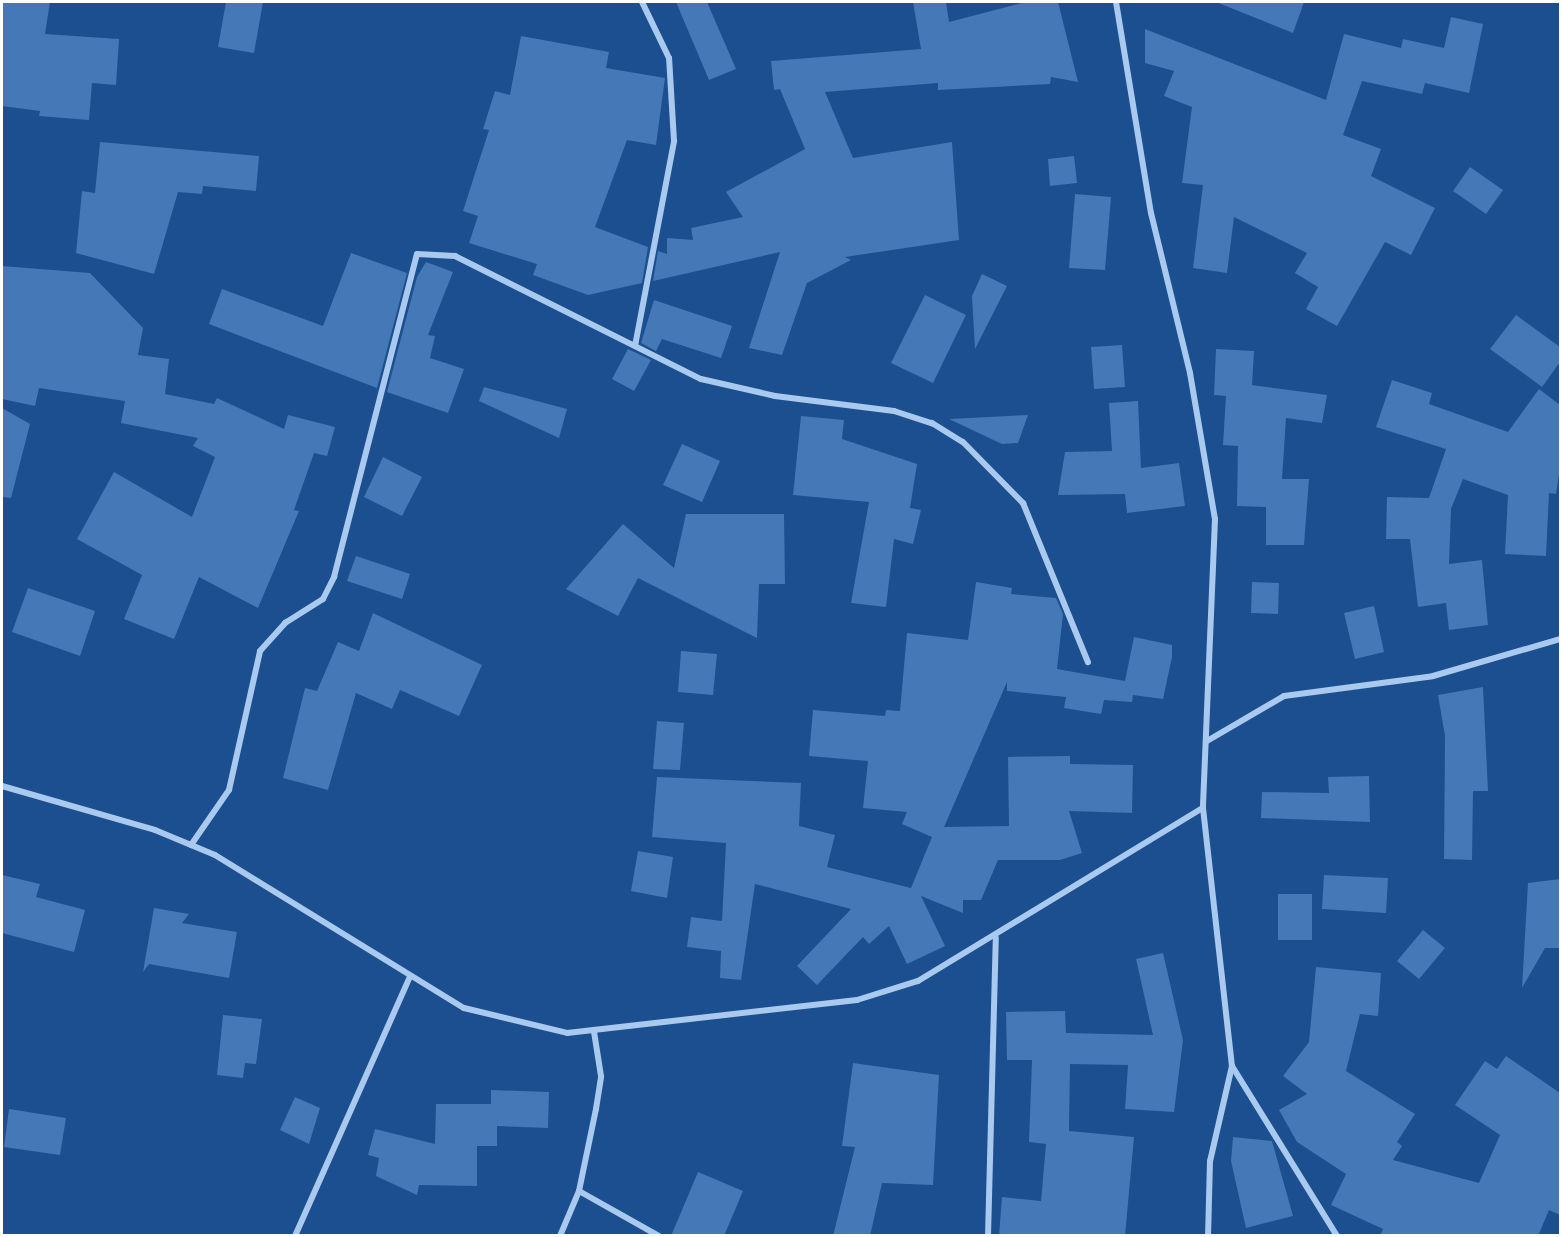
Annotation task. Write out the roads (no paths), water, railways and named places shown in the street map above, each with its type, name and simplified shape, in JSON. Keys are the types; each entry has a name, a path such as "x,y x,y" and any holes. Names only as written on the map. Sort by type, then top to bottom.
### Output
{"street":[{"path":"635,346 674,141 669,58 642,2"},
{"path":"1116,2 1151,213 1190,373 1215,519 1203,808 1232,1066 1210,1161 1208,1236"},
{"path":"191,845 229,790 260,651 285,623 324,599 334,577 417,254 455,256 701,379 775,396 894,411 932,423 963,441 1023,503 1088,662"},
{"path":"1207,741 1284,696 1433,676 1560,639"},
{"path":"2,786 191,845 464,1008 521,1026 594,1032 857,1000 918,981 996,938 1203,808"},
{"path":"988,1236 996,938"},
{"path":"295,1236 411,976"},
{"path":"560,1236 579,1191 601,1076 594,1032"},
{"path":"1232,1066 1337,1236"},
{"path":"579,1191 659,1236"}]}
